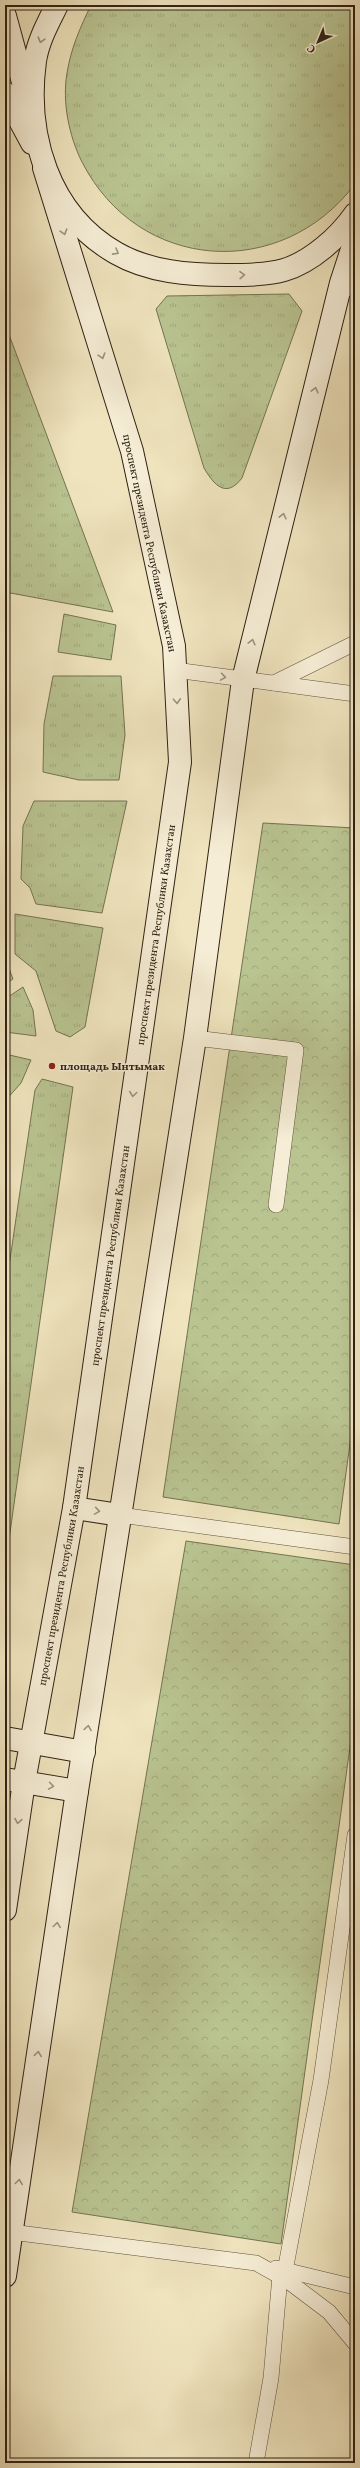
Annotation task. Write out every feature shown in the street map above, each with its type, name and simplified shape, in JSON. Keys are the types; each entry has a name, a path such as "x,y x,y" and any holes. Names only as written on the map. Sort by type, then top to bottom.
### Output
{"main road":[{"path":"33,117 35,60 44,29 57,5"},
{"path":"5,16 33,117 42,164"},
{"path":"5,93 63,205 84,231 116,253 154,268 191,275 247,275 285,270 316,253 347,226 355,214"},
{"name":"проспект президента Республики Казахстан","path":"5,1910 15,1781 32,1742 74,1508 180,762 174,646 132,451 42,164"},
{"path":"5,2276 77,1791 195,1038 243,680 348,286 355,240"},
{"path":"74,1508 120,1515"},
{"path":"5,1738 84,1752"},
{"path":"15,1781 77,1791"}],"lane":[{"path":"274,683 355,643"},
{"path":"176,670 355,694"},
{"path":"195,1038 296,1050 276,1205"},
{"path":"120,1515 355,1547"},
{"path":"256,2463 271,2378 282,2273 321,2080 355,1836"},
{"path":"11,2232 256,2264 282,2273 355,2287"},
{"path":"282,2273 329,2312 355,2343"}],"green space":[{"path":"91,5 355,5 355,184 324,216 289,237 251,249 212,251 173,243 138,226 107,199 82,162 70,130 65,95 67,73 76,38"},
{"path":"289,294 302,311 242,478 231,488 226,489 216,484 204,468 156,309 167,296"},
{"path":"5,324 113,612 5,592"},
{"path":"64,614 116,625 111,660 58,652"},
{"path":"53,676 121,676 125,735 119,780 79,780 43,772 44,724"},
{"path":"34,801 127,801 102,913 36,904 30,888 21,879 23,826"},
{"path":"263,823 355,828 355,1407 339,1524 163,1497"},
{"path":"15,914 103,928 85,1027 70,1037 56,1031 36,971 15,954"},
{"path":"5,964 8,966 13,979 5,984"},
{"path":"23,987 33,1010 36,1036 5,1032 5,999"},
{"path":"5,1054 31,1060 21,1083 5,1101"},
{"path":"42,1079 73,1087 5,1568 5,1293 35,1090"},
{"path":"186,1541 355,1565 355,1711 281,2244 72,2212"}],"place":[{"name":"площадь Ынтымак","path":"52,1066"}]}
